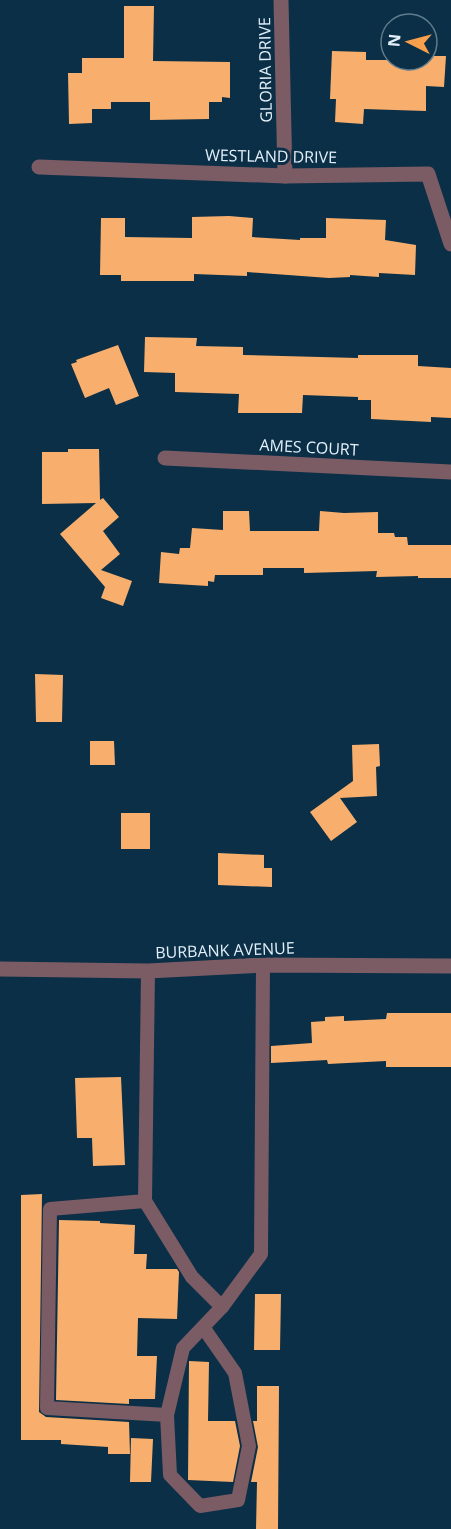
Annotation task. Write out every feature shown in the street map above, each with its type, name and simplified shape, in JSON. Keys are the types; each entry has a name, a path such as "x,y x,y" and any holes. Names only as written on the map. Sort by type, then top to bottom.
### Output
{"street":[{"name":"GLORIA DRIVE","path":"281,0 285,176"},
{"name":"WESTLAND DRIVE","path":"39,167 285,176 428,174 451,244"},
{"name":"AMES COURT","path":"165,458 451,472"},
{"name":"BURBANK AVENUE","path":"0,969 148,971 264,965 451,966"}],"lane":[{"path":"203,1327 235,1373 249,1446 238,1500 200,1506 170,1475 167,1415 183,1348 222,1307 261,1254 264,965"},
{"path":"148,971 145,1201 192,1277 222,1307"},
{"path":"145,1201 50,1209 47,1408 167,1415"}],"building":[{"path":"124,6 154,6 153,61 230,62 230,98 222,97 222,102 209,102 209,119 150,120 150,102 111,102 111,109 92,109 92,123 69,124 68,73 82,73 82,58 124,58"},
{"path":"332,51 366,52 366,60 379,60 379,72 439,72 439,56 446,56 444,87 426,86 426,111 364,109 363,124 335,122 336,99 330,99"},
{"path":"192,217 253,218 252,237 300,240 300,238 326,238 326,218 386,220 385,240 416,245 415,275 379,273 379,277 350,275 350,277 329,278 247,272 247,276 194,274 194,281 121,281 121,275 100,275 101,218 125,218 125,237 192,238"},
{"path":"145,337 197,338 196,346 243,347 243,355 358,358 358,355 418,355 418,366 451,368 451,418 431,417 431,422 371,419 371,400 358,400 358,397 303,395 302,413 238,413 239,394 175,392 175,373 144,372"},
{"path":"118,345 139,396 116,405 109,388 85,398 71,364 77,362 76,360"},
{"path":"68,449 99,449 100,500 103,498 119,517 103,531 120,554 101,570 132,581 123,606 101,598 105,587 60,534 96,503 42,504 42,452 68,452"},
{"path":"223,511 249,511 250,531 319,531 320,511 378,512 378,533 394,533 395,537 407,537 408,545 451,545 451,578 376,577 377,571 304,573 304,568 263,568 263,575 215,575 214,582 208,581 208,586 159,583 161,552 179,554 180,548 190,548 192,528 223,530"},
{"path":"35,674 63,675 62,722 36,722"},
{"path":"90,741 114,741 115,765 90,765"},
{"path":"379,744 380,766 376,767 377,796 340,798 357,822 331,841 310,812 353,781 352,745"},
{"path":"121,813 150,813 150,849 121,849"},
{"path":"218,853 264,855 264,868 272,868 272,887 218,885"},
{"path":"387,1013 451,1013 451,1067 386,1067 386,1061 328,1064 327,1060 271,1063 271,1046 312,1043 311,1022 325,1021 325,1017 344,1016 344,1021 386,1019"},
{"path":"121,1077 125,1165 93,1166 92,1138 77,1138 75,1078"},
{"path":"42,1194 39,1412 46,1417 129,1422 130,1454 108,1454 108,1447 61,1444 61,1440 21,1440 21,1195"},
{"path":"59,1220 135,1225 134,1254 147,1254 146,1269 177,1269 179,1272 177,1319 138,1318 137,1356 157,1356 155,1399 129,1399 129,1404 56,1400"},
{"path":"255,1294 281,1294 280,1350 254,1350"},
{"path":"189,1361 209,1362 208,1421 235,1421 240,1446 233,1482 188,1480"},
{"path":"257,1386 279,1386 278,1529 256,1529 257,1482 251,1482 258,1447 253,1421 257,1421"},
{"path":"131,1438 153,1439 151,1482 130,1482"}]}
